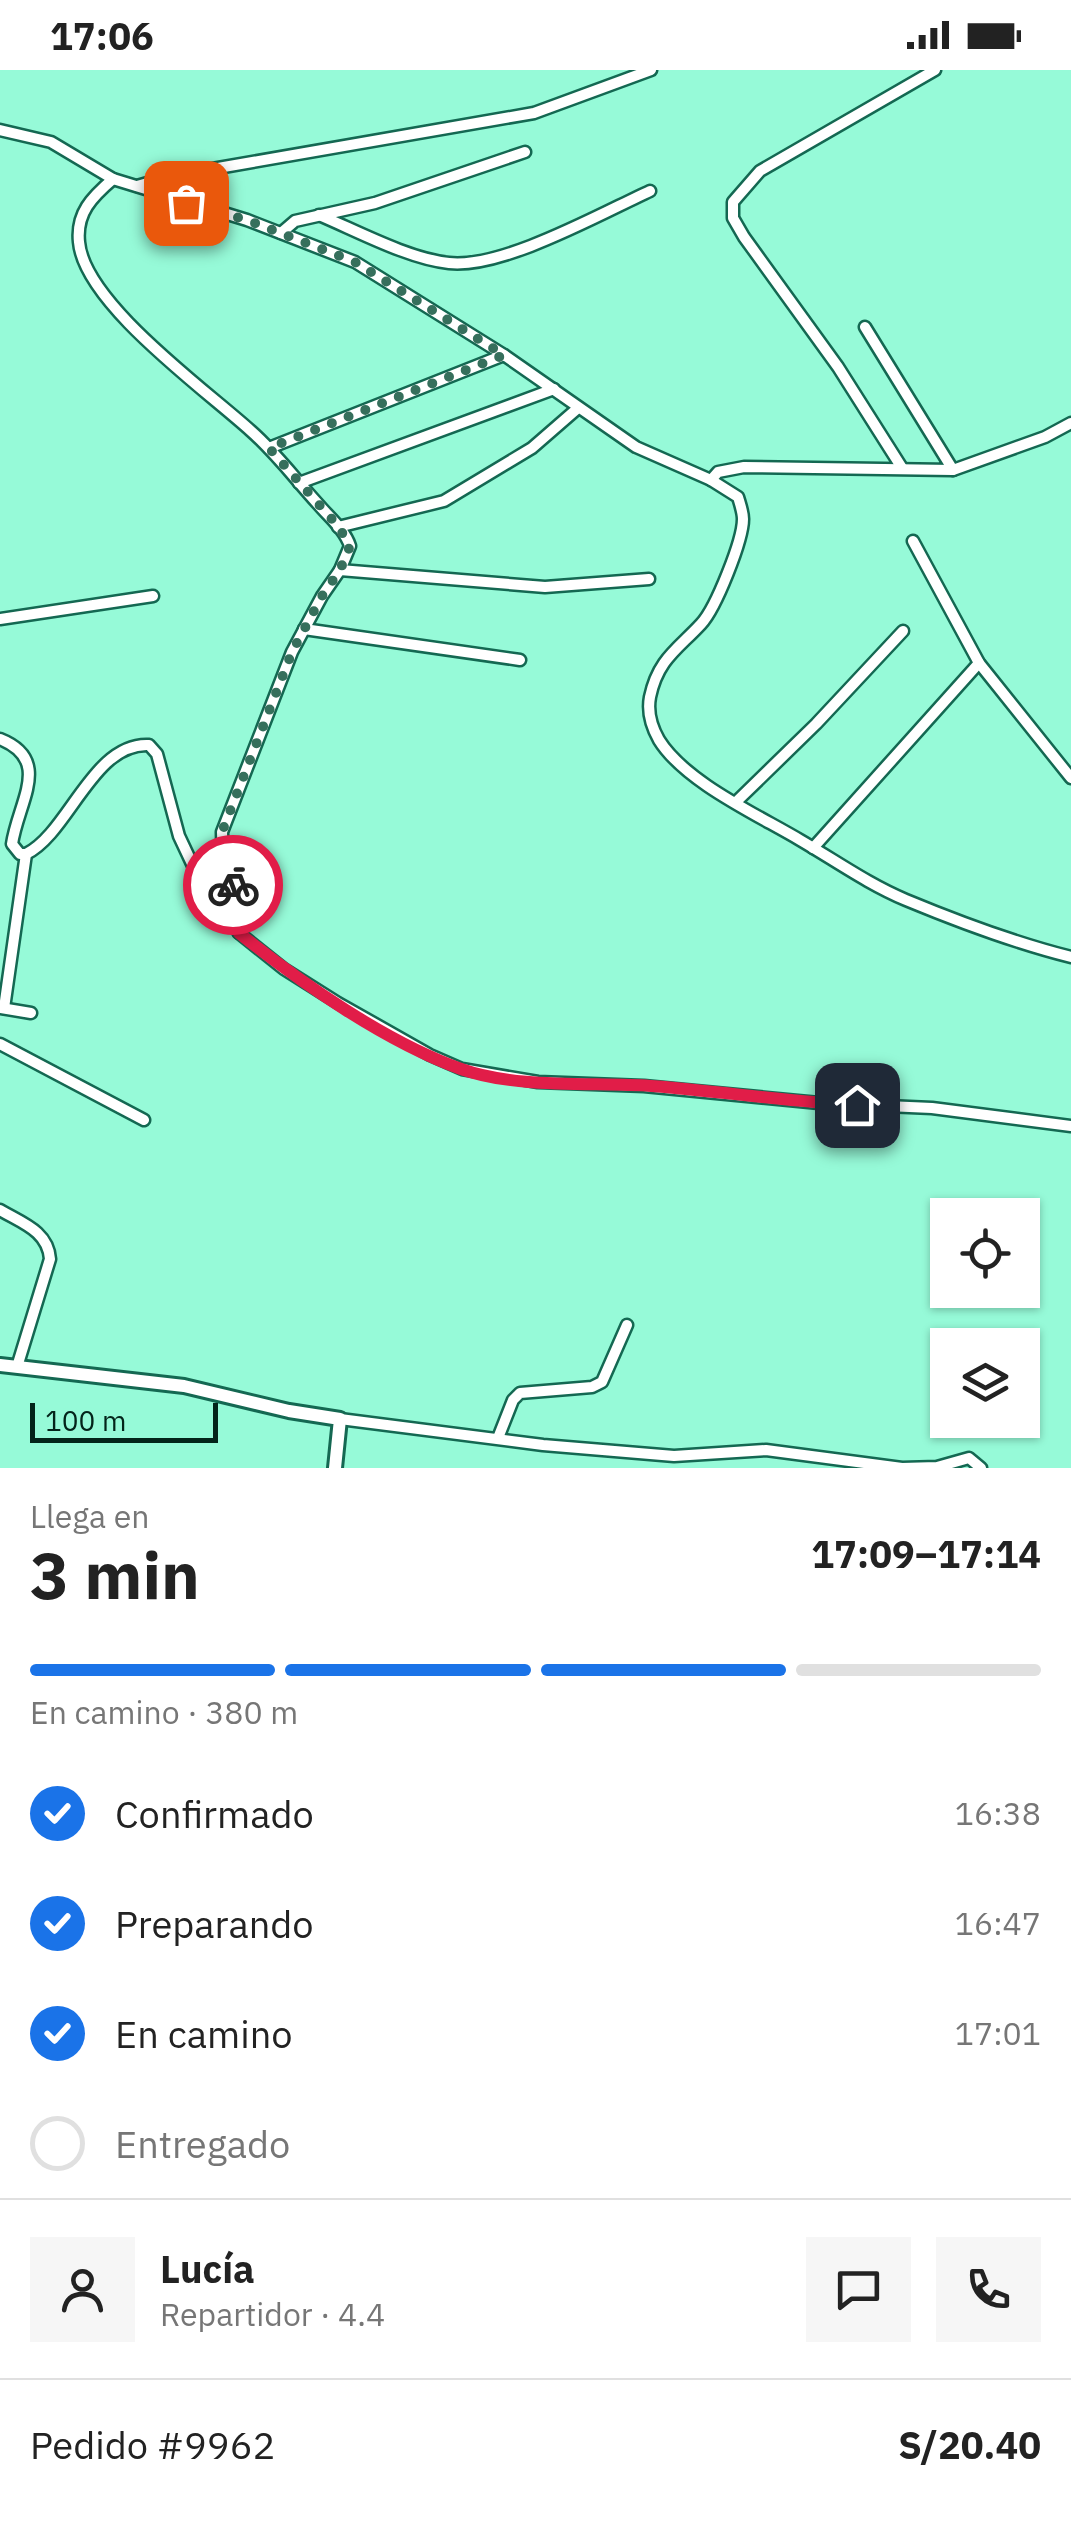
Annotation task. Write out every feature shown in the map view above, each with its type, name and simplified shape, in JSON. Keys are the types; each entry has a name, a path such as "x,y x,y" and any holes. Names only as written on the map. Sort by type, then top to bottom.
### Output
{"street":[{"path":"136,186 172,176 534,113 652,70"},
{"path":"902,468 838,367 744,238 733,218 733,202 760,170 935,70"},
{"path":"0,130 51,142 113,179 281,233 355,262 504,355 636,447 711,480 738,497 744,516 741,536 717,599 702,623 677,644 650,695 648,717 660,742 684,767 854,876 1016,941 1071,957"},
{"path":"281,233 295,221 375,203 526,152"},
{"path":"113,179 89,199 80,221 78,244 87,270 140,334 269,448 338,526 350,546 304,629 222,832 223,868 251,906 252,913 239,933"},
{"path":"320,215 423,257 460,264 501,256 650,191"},
{"path":"865,327 954,470"},
{"path":"269,448 504,355"},
{"path":"298,482 554,389"},
{"path":"338,526 444,501 532,448 578,408"},
{"path":"711,480 718,472 730,468 954,470 1044,437 1071,422"},
{"path":"913,540 979,663 1071,778"},
{"path":"340,570 545,587 649,580"},
{"path":"0,619 153,596"},
{"path":"304,629 520,660"},
{"path":"736,802 816,724 903,630"},
{"path":"813,848 979,663"},
{"path":"0,739 15,745 32,770 12,844 20,854 26,854 45,838 98,772 124,751 149,745 157,754 187,853 239,933 284,969 373,1024 430,1055 475,1072 538,1082 932,1108 1071,1126"},
{"path":"26,854 2,1008 31,1013"},
{"path":"0,932 14,934"},
{"path":"0,1044 144,1120"},
{"path":"0,1210 39,1233 49,1244 50,1259 17,1367"},
{"path":"498,1438 513,1400 520,1393 592,1388 602,1382 627,1326"},
{"path":"0,1365 184,1386 340,1419 543,1445 674,1456 766,1450 902,1468 936,1467 969,1458 981,1468"},
{"path":"335,1468 340,1419"}],"way so far":[{"path":"186,203 247,220 355,262 504,355 269,448 338,526 350,546 292,652 222,832 223,868 233,885"}],"route":[{"path":"233,885 251,906 252,913 239,933 284,969 373,1024 462,1069 538,1082 666,1087 857,1105"}]}
